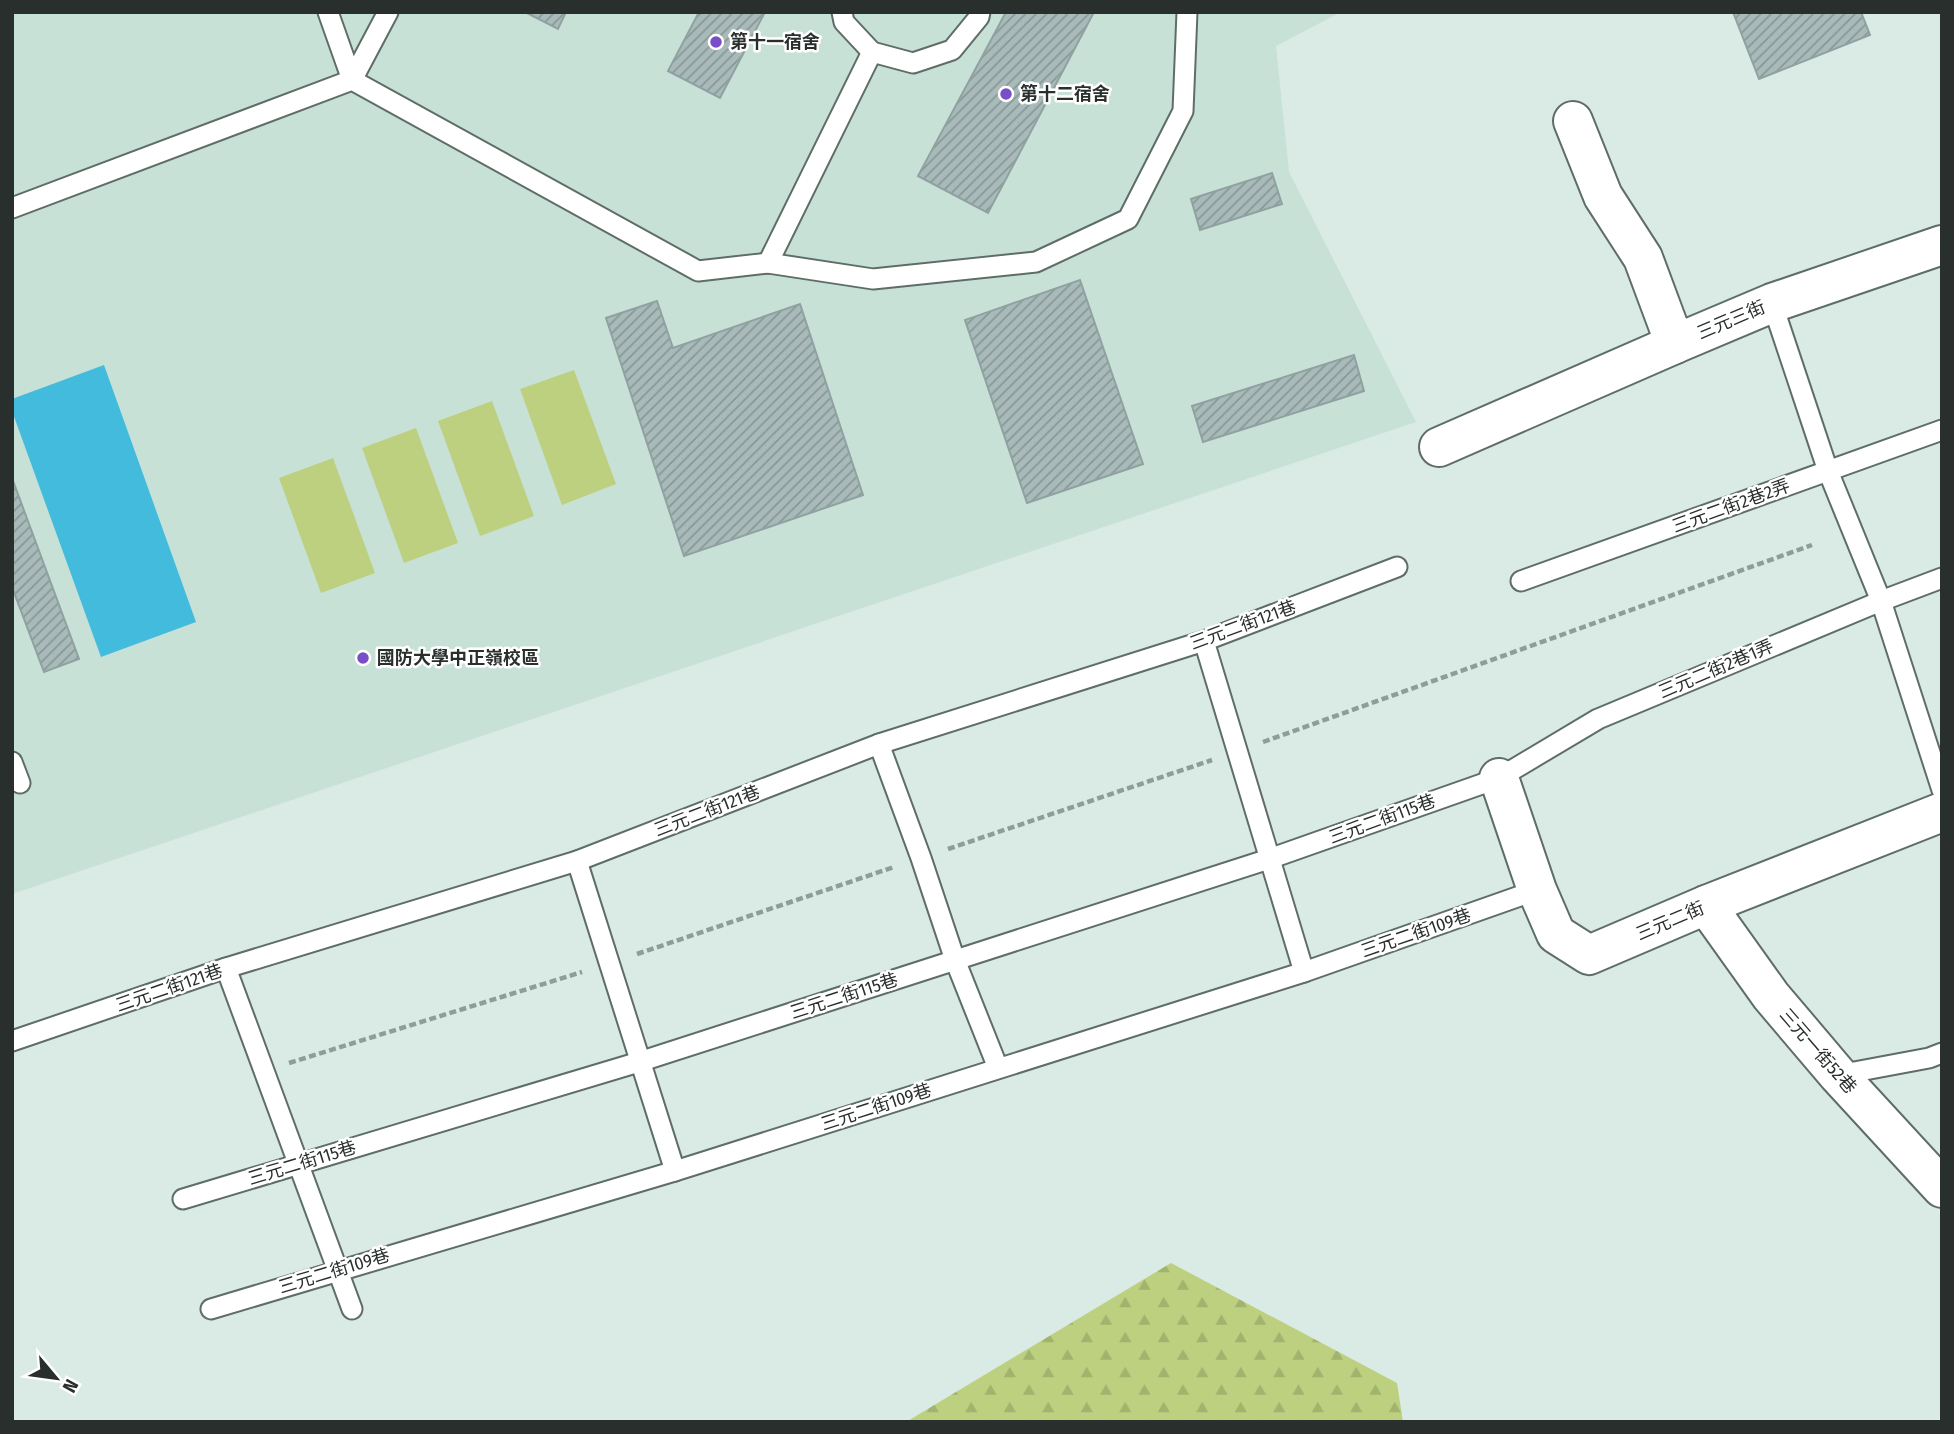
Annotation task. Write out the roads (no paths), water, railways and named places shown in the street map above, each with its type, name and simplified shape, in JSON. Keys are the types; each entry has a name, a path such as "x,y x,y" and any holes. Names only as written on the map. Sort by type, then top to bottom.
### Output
{"street":[{"name":"三元三街","path":"1573,121 1603,196 1643,258 1675,344 1772,303 1942,245"},
{"path":"1439,447 1675,344"},
{"name":"三元二街","path":"1499,778 1537,890 1556,934 1589,955 1706,905 1942,812"},
{"name":"三元一街52巷","path":"1706,905 1771,996 1838,1075 1942,1188"}],"lane":[{"path":"328,12 352,80 698,271 768,263 873,279 1036,262 1128,219 1183,111 1188,12"},
{"path":"12,208 352,80 388,12"},
{"path":"842,12 844,22 872,52 913,63 952,50 979,17 980,12"},
{"path":"768,263 872,52"},
{"path":"1772,303 1828,471 1881,601 1942,790"},
{"name":"三元二街2巷2弄","path":"1521,581 1942,430"},
{"name":"三元二街121巷","path":"12,1041 226,968 577,861 880,744 1203,641 1397,567"},
{"name":"三元二街2巷1弄","path":"1499,778 1598,719 1942,578"},
{"path":"1203,641 1304,972"},
{"path":"880,744 955,960 998,1068"},
{"path":"12,762 20,783"},
{"name":"三元二街115巷","path":"183,1199 639,1062 1269,859 1499,778"},
{"path":"577,861 675,1171"},
{"name":"三元二街109巷","path":"211,1308 675,1171 1304,972 1537,890"},
{"path":"226,968 352,1309"},
{"path":"1838,1075 1929,1058 1942,1052"}],"water":[{"path":"104,365 196,622 101,657 12,411 12,399"}],"place":[{"name":"第十一宿舍","path":"716,42"},
{"name":"第十二宿舍","path":"1006,94"},
{"name":"國防大學中正嶺校區","path":"363,658"}]}
